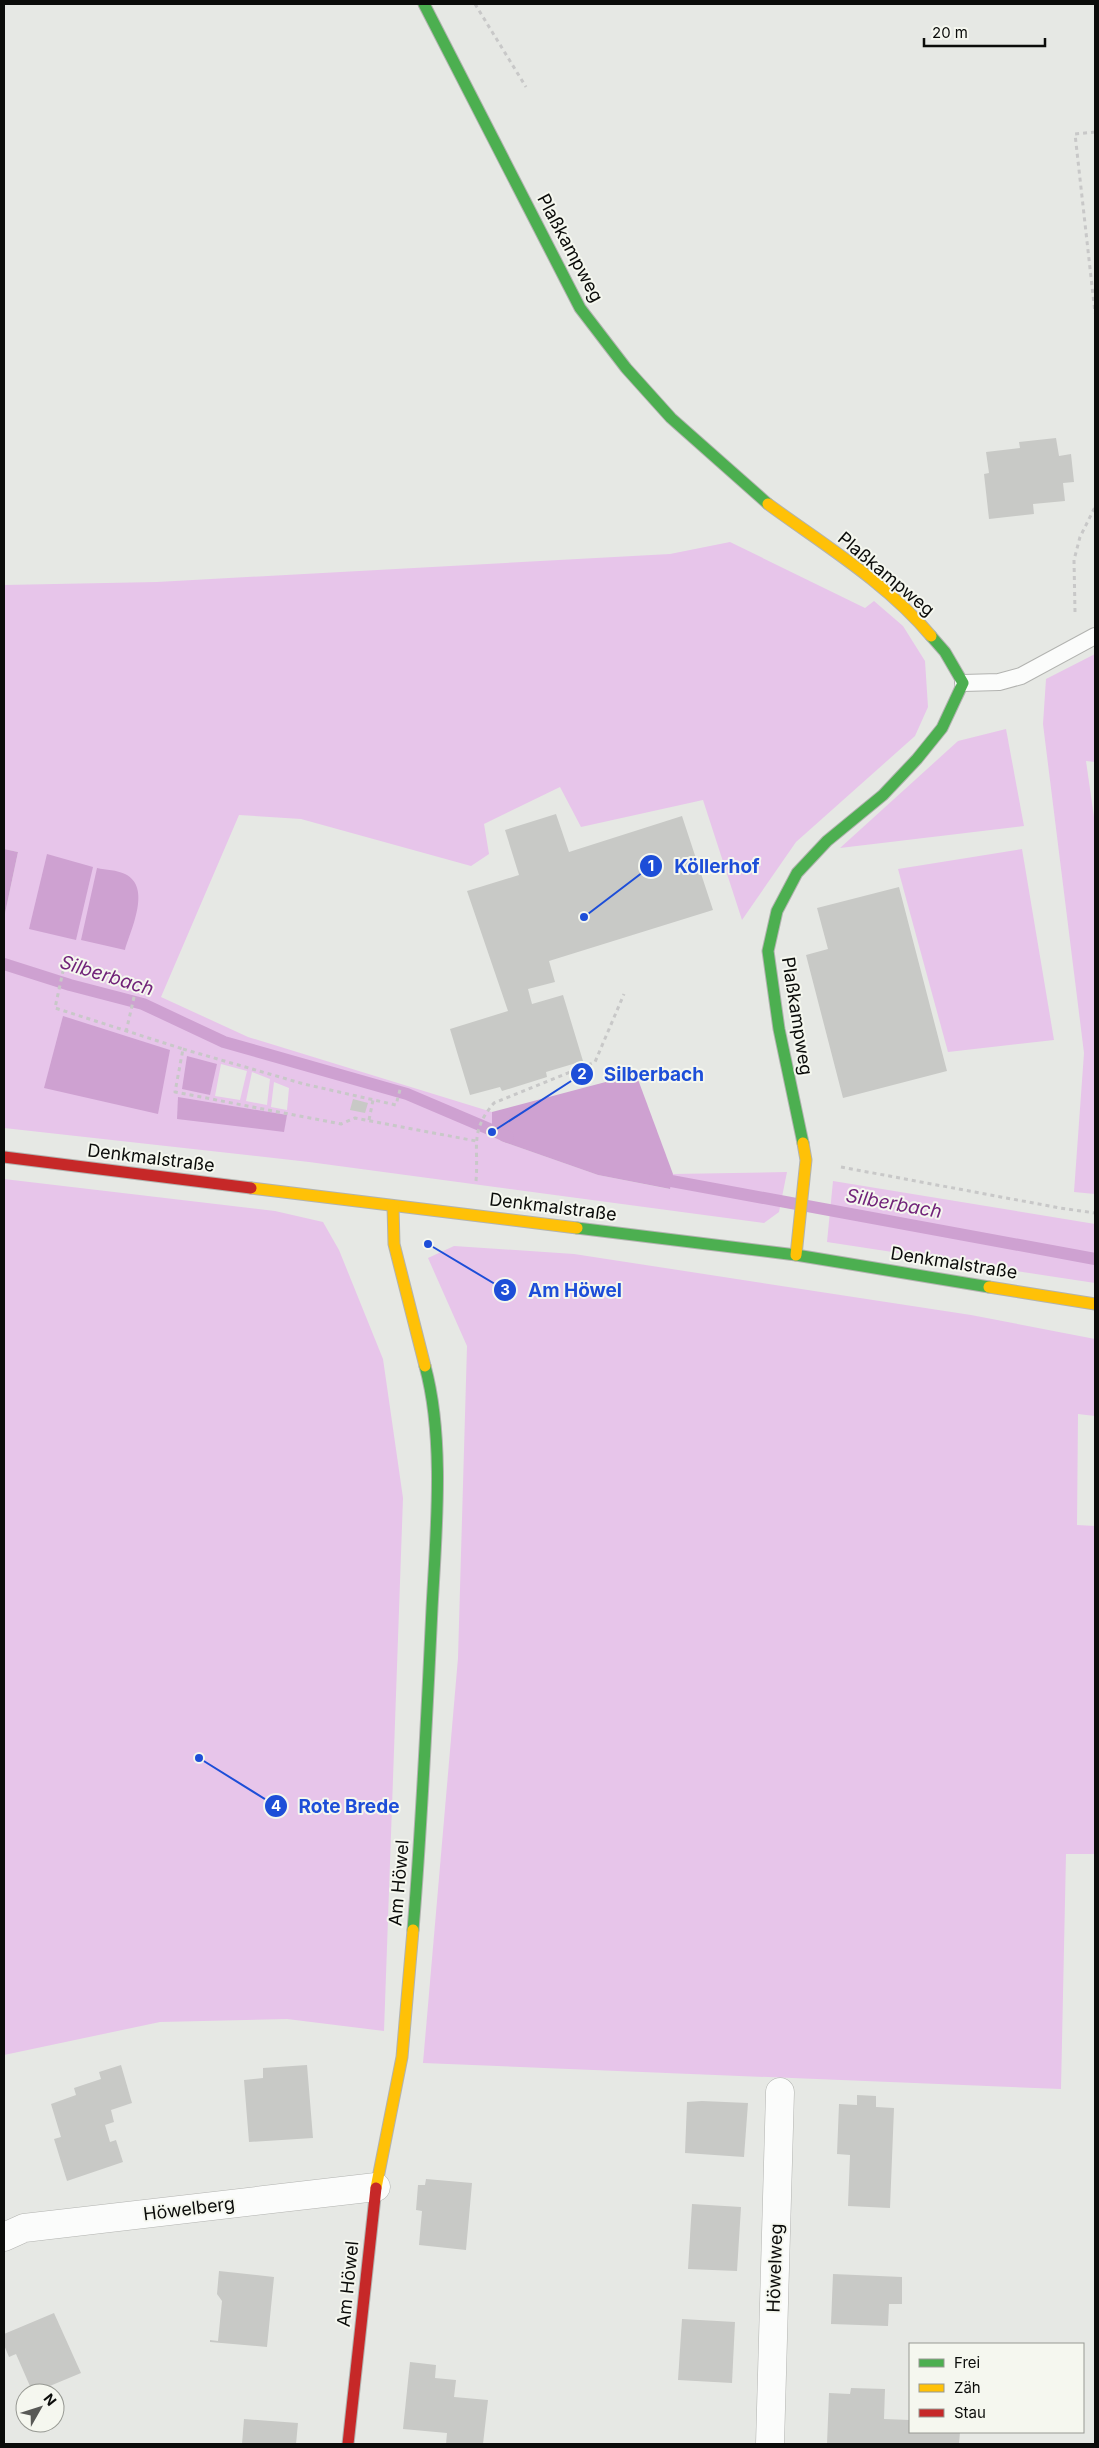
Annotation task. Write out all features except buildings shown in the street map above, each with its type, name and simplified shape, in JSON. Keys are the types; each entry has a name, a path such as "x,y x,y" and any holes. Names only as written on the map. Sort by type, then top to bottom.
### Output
{"street":[{"name":"Plaßkampweg","path":"424,4 580,308 621,360 671,418 762,499 866,576 918,620 945,652 963,683 942,728 917,759 883,795 827,841 797,873 777,911 768,951 779,1030 806,1160 805,1185 796,1255"},
{"name":"Denkmalstraße","path":"4,1157 796,1255 1095,1304"},
{"name":"Am Höwel","path":"348,2444 376,2188 402,2057 422,1817 437,1509 435,1431 428,1373 408,1305 394,1244 393,1206"},
{"name":"Höwelweg","path":"770,2444 780,2092"},
{"name":"Höwelberg","path":"4,2237 24,2228 376,2188"}],"lane":[{"path":"963,683 998,682 1021,676 1075,645 1095,636"}],"path":[{"path":"475,4 526,87"},
{"path":"1095,132 1075,134 1095,313"},
{"path":"1075,645 1074,560 1080,537 1095,507"},
{"path":"65,962 55,1008 183,1049 304,1084 372,1100 396,1105 401,1086"},
{"path":"126,1032 136,984"},
{"path":"476,1182 478,1157 476,1141 483,1116 494,1103 595,1062 624,994"},
{"path":"183,1049 175,1092 341,1124 355,1118 476,1141"},
{"path":"369,1120 372,1100"},
{"path":"806,1160 1050,1207 1095,1213"}],"shaded area":[{"path":"730,542 865,608 874,601 903,626 925,661 928,707 915,736 796,842 742,920 703,800 581,827 560,787 484,824 489,854 471,866 301,819 239,815 161,997 248,1037 492,1112 492,1132 501,1141 598,1175 669,1189 673,1174 787,1172 779,1212 764,1223 309,1162 4,1128 4,918 18,852 4,849 4,585 157,582 670,554","holes":["221,1064 247,1071 240,1100 215,1096","252,1072 270,1079 267,1105 246,1101","274,1082 289,1088 287,1110 271,1107"]},
{"path":"1095,654 1095,762 1086,761 1095,824 1095,1194 1074,1192 1084,1053 1043,724 1046,679"},
{"path":"1006,729 1024,826 840,848 958,741"},
{"path":"4,849 18,852 4,918"},
{"path":"1022,849 1054,1040 948,1052 898,869"},
{"path":"47,854 93,867 76,940 29,929"},
{"path":"97,868 125,874 133,880 137,888 138,898 135,920 125,950 81,940"},
{"path":"63,1016 170,1050 158,1114 44,1088"},
{"path":"187,1056 217,1064 210,1095 182,1089"},
{"path":"636,1074 673,1174 670,1189 598,1175 501,1141 492,1132 492,1112"},
{"path":"178,1097 287,1115 284,1132 177,1119"},
{"path":"4,1179 275,1211 323,1222 339,1250 383,1359 403,1498 384,2031 287,2019 160,2022 4,2055"},
{"path":"833,1181 1095,1224 1095,1283 827,1242"},
{"path":"454,1246 574,1254 971,1315 1095,1339 1095,1416 1078,1414 1077,1525 1095,1526 1095,1854 1066,1854 1061,2089 423,2063 458,1658 467,1346 428,1258"}],"waterway":[{"name":"Silberbach","path":"4,964 70,985 143,1004 224,1042 407,1094 508,1137"},
{"name":"Silberbach","path":"655,1178 1095,1259"}],"traffic: fast":[{"path":"424,4 580,308 626,368 671,418 768,504"},
{"path":"803,1143 779,1029 768,951 777,911 797,873 827,841 883,795 917,759 942,728 963,683 945,652 931,636"},
{"path":"577,1228 796,1255 989,1287"},
{"path":"413,1930 424,1769 438,1486 435,1424 425,1366"}],"traffic: slow":[{"path":"768,504 875,582 914,617 931,636"},
{"path":"796,1255 806,1160 803,1143"},
{"path":"251,1188 577,1228"},
{"path":"393,1206 394,1244 425,1366"},
{"path":"989,1287 1095,1304"},
{"path":"376,2188 402,2057 413,1930"}],"traffic: jam":[{"path":"4,1157 251,1188"},
{"path":"348,2444 376,2188"}],"place":[{"name":"Köllerhof","path":"584,917"},
{"name":"Silberbach","path":"492,1132"},
{"name":"Am Höwel","path":"428,1244"},
{"name":"Rote Brede","path":"199,1758"}]}
